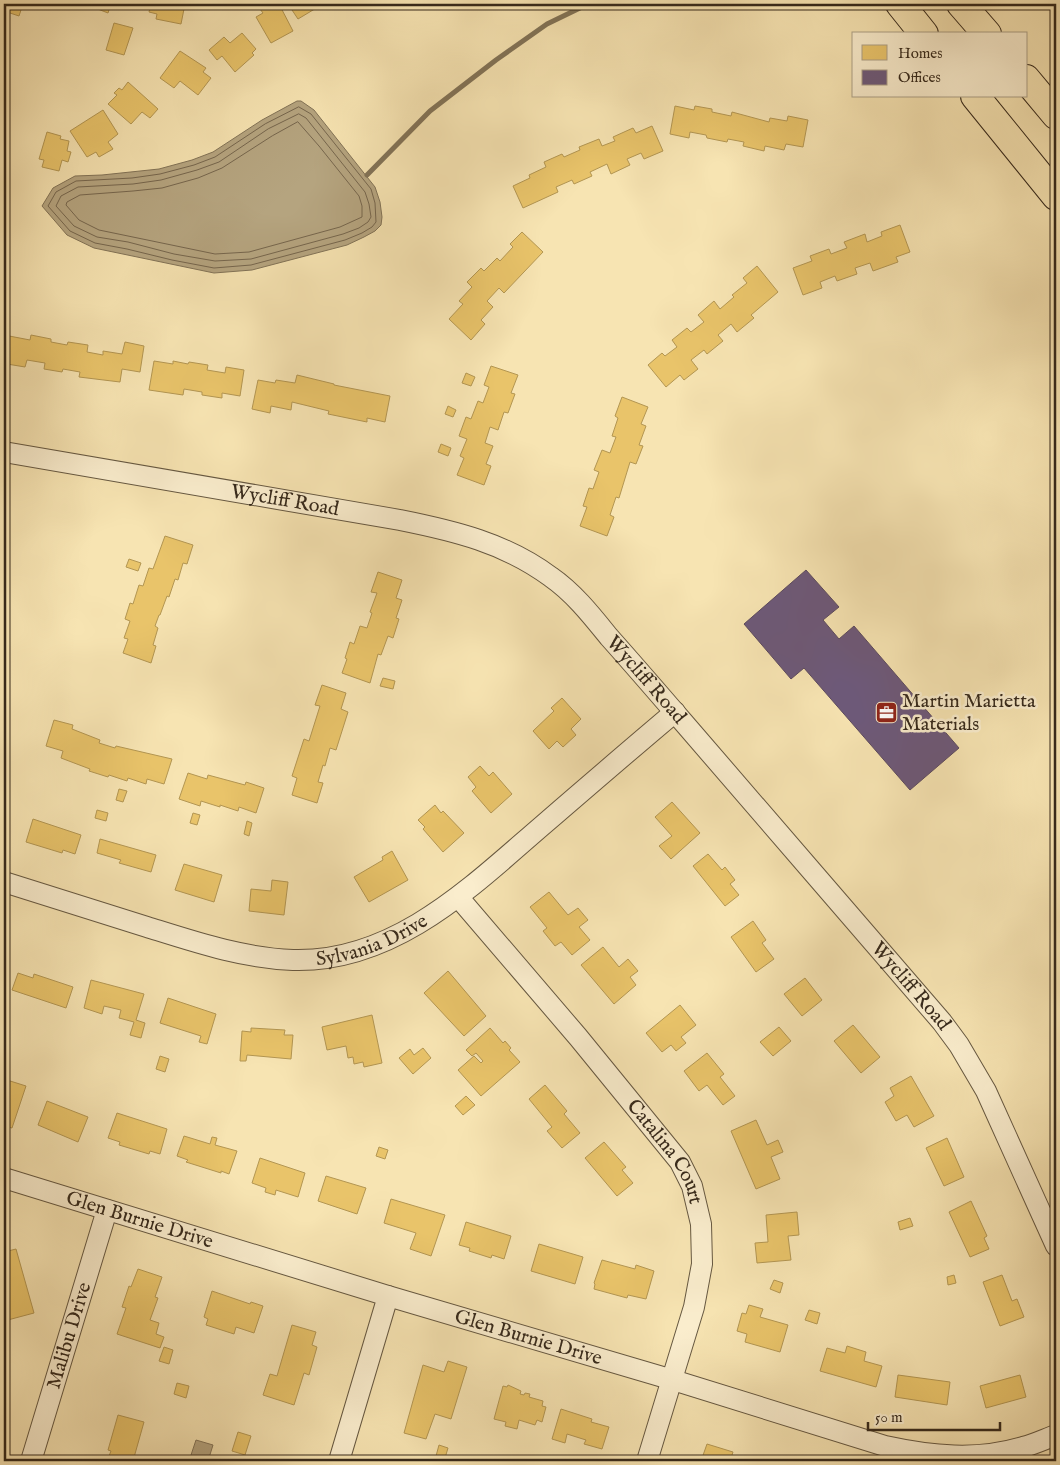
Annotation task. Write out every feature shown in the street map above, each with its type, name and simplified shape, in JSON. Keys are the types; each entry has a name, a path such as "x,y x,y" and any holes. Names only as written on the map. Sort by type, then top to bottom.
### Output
{"highway":[{"path":"900,4 922,32"},
{"path":"961,4 985,32"},
{"path":"1028,82 1056,114"},
{"path":"977,98 1056,196"}],"street":[{"name":"Wycliff Road","path":"4,452 400,520 475,537 507,550 554,578 584,607 959,1045 986,1091 1056,1246"},
{"name":"Sylvania Drive","path":"4,882 217,948 259,957 294,960 340,955 381,943 417,925 459,898 675,712"},
{"name":"Catalina Court","path":"459,898 578,1037 680,1162 692,1186 701,1224 702,1264 694,1307 647,1461"},
{"name":"Glen Burnie Drive","path":"4,1178 388,1296 673,1380 858,1438 918,1453 959,1456 979,1455 1023,1447 1056,1435"},
{"name":"Malibu Drive","path":"31,1461 107,1210"},
{"path":"339,1461 388,1296"}],"water":[{"path":"297,101 301,101 314,110 375,187 380,202 381,225 375,231 347,245 252,270 214,273 94,248 67,235 42,206 53,188 75,176 159,169 213,152 262,120"},
{"path":"196,1440 213,1445 208,1461 189,1461"}],"building: Homes":[{"path":"4,4 23,4 19,16 4,11"},
{"path":"85,4 111,4 108,13"},
{"path":"151,4 185,4 181,24 156,19 157,14 149,12"},
{"path":"279,4 293,31 271,43 256,17 263,13 260,9 267,5 269,9"},
{"path":"288,4 316,4 318,7 298,19"},
{"path":"114,23 133,28 124,55 106,50"},
{"path":"242,33 256,49 252,53 254,55 235,72 222,56 217,60 209,50 224,37 230,43"},
{"path":"180,51 206,68 203,72 211,78 198,95 180,81 174,88 160,78"},
{"path":"128,82 158,109 150,118 142,112 131,124 108,104 117,95 114,93 119,88 122,90"},
{"path":"675,106 694,110 695,106 712,109 712,112 731,116 732,112 769,122 770,118 787,121 788,116 808,120 803,147 786,144 784,150 765,146 764,151 743,146 744,142 728,139 727,142 690,132 689,138 670,134"},
{"path":"103,110 118,134 108,142 113,149 99,157 96,152 87,157 70,131"},
{"path":"652,126 663,151 644,159 641,153 627,159 630,165 611,174 607,164 590,172 592,176 574,184 572,180 556,187 558,192 523,208 513,186 530,178 529,175 546,167 544,162 562,154 564,157 580,150 579,147 599,139 602,146 615,141 613,137 633,128 636,133"},
{"path":"47,132 61,136 60,139 69,141 67,151 71,152 68,162 62,160 59,171 42,167 44,160 39,159"},
{"path":"900,225 910,252 896,257 898,262 873,271 870,263 855,268 857,274 837,281 835,276 820,282 822,288 803,295 793,268 812,261 810,256 829,249 831,254 847,248 844,242 865,234 867,242 882,236 881,232"},
{"path":"522,232 543,252 504,293 499,288 487,301 493,307 481,320 485,324 471,340 449,319 463,304 459,301 472,287 467,282 481,268 484,271 497,258 500,261 513,247 510,244"},
{"path":"757,266 778,292 751,315 754,318 737,332 731,324 718,335 723,341 707,354 704,350 691,360 698,369 684,380 680,375 666,387 648,365 662,353 665,356 677,347 672,340 687,328 691,332 704,322 698,315 714,301 720,309 734,297 732,295 747,283 743,278"},
{"path":"4,335 30,340 31,335 67,345 68,342 88,345 87,352 103,355 103,351 122,354 125,342 144,346 140,372 122,369 120,382 79,377 80,372 63,369 62,372 44,369 45,363 27,360 25,367 7,364 8,361 4,360"},
{"path":"154,361 173,364 173,361 188,364 189,362 208,365 207,370 225,373 226,367 244,370 240,396 222,393 222,398 202,395 202,392 184,389 183,395 149,390"},
{"path":"491,366 518,375 511,393 515,394 508,413 504,412 498,430 490,427 485,443 493,446 486,464 491,466 484,485 457,475 464,458 460,456 467,439 459,436 466,417 471,419 478,401 483,403 489,387 484,385"},
{"path":"466,373 475,377 471,386 462,383"},
{"path":"297,375 334,385 390,396 385,422 367,418 367,422 328,414 329,411 292,402 291,410 271,406 270,413 252,409 258,380 275,383 276,380 295,383"},
{"path":"622,397 648,407 641,424 646,426 639,445 643,446 636,464 630,462 619,498 616,497 610,515 614,517 607,536 580,526 587,507 583,506 589,488 593,489 599,472 594,470 602,450 610,453 616,437 612,436 618,418 615,416"},
{"path":"448,406 456,410 453,417 445,414"},
{"path":"441,444 451,448 448,456 438,452"},
{"path":"165,536 193,545 187,564 183,563 178,580 175,579 169,597 167,596 155,626 158,628 153,645 156,646 151,663 123,653 128,639 124,638 130,621 125,619 130,603 133,604 139,585 143,586 149,568 153,569"},
{"path":"129,559 141,563 138,571 126,567"},
{"path":"378,572 402,580 396,598 402,600 396,618 399,619 393,638 388,636 381,655 378,654 370,683 342,673 350,642 354,644 360,626 367,628 372,613 370,612 377,593 371,592"},
{"path":"383,678 395,681 393,689 380,686"},
{"path":"322,685 346,693 341,709 348,712 336,750 330,748 325,766 323,765 318,782 323,783 317,803 292,795 297,778 292,776 304,739 309,741 320,706 315,705"},
{"path":"562,698 581,719 571,729 576,735 563,747 557,741 549,749 533,731 554,711 551,708"},
{"path":"54,720 73,725 72,729 100,740 99,743 172,759 164,784 147,779 146,784 128,778 127,781 109,775 108,777 89,771 90,769 61,758 63,751 46,746"},
{"path":"480,766 489,776 493,772 512,794 491,813 472,791 476,787 468,777"},
{"path":"188,773 207,779 208,775 245,785 246,782 264,788 256,813 239,807 238,811 201,801 200,806 179,799"},
{"path":"119,789 127,791 123,802 116,800"},
{"path":"672,802 700,833 671,859 659,846 672,836 655,817"},
{"path":"435,805 441,813 443,811 464,833 443,852 423,829 425,827 418,820"},
{"path":"97,810 108,813 106,821 95,818"},
{"path":"193,813 200,815 197,825 190,823"},
{"path":"33,819 81,835 75,854 63,850 62,853 26,842"},
{"path":"247,821 252,823 249,836 244,834"},
{"path":"100,839 156,855 151,872 119,863 121,860 97,853"},
{"path":"392,851 408,880 369,902 354,877 383,860 382,857"},
{"path":"708,854 722,870 725,867 735,880 730,884 739,895 725,906 693,866"},
{"path":"184,864 222,875 214,902 175,890"},
{"path":"272,880 288,882 284,915 249,911 251,889 271,891"},
{"path":"549,892 568,915 578,908 588,920 579,927 590,940 572,955 561,942 555,946 543,931 547,928 530,907"},
{"path":"753,921 766,940 762,943 774,959 756,972 731,937"},
{"path":"603,947 619,967 628,959 638,971 630,977 636,985 614,1004 581,965"},
{"path":"448,971 486,1016 464,1036 424,993"},
{"path":"18,973 33,978 34,974 73,987 66,1008 12,990"},
{"path":"805,978 822,1000 802,1016 784,994"},
{"path":"91,980 144,994 136,1020 145,1023 141,1038 130,1035 134,1022 119,1018 121,1010 104,1006 102,1014 84,1008"},
{"path":"168,998 216,1014 207,1044 199,1042 201,1036 160,1023"},
{"path":"680,1005 696,1025 681,1037 686,1043 676,1051 671,1045 662,1052 646,1033"},
{"path":"372,1015 382,1063 364,1067 363,1062 354,1064 353,1057 348,1058 346,1046 327,1050 322,1027"},
{"path":"853,1025 880,1057 861,1073 834,1041"},
{"path":"779,1027 791,1041 773,1056 760,1042"},
{"path":"251,1028 285,1030 284,1035 293,1035 291,1059 247,1055 246,1061 240,1061 242,1031 251,1032"},
{"path":"490,1028 503,1043 505,1041 511,1048 509,1050 520,1062 481,1096 458,1070 474,1056 481,1063 483,1061 476,1053 472,1056 466,1050"},
{"path":"423,1048 431,1058 413,1074 399,1058 410,1049 414,1055"},
{"path":"707,1053 724,1074 720,1077 735,1096 723,1105 707,1085 699,1091 684,1071"},
{"path":"160,1056 169,1059 165,1072 156,1069"},
{"path":"911,1076 934,1116 914,1127 907,1115 896,1121 885,1102 894,1096 890,1088"},
{"path":"7,1080 26,1086 12,1128 4,1126 4,1089"},
{"path":"545,1085 567,1111 564,1114 580,1133 562,1148 547,1131 552,1127 529,1099"},
{"path":"466,1096 475,1105 463,1115 455,1106"},
{"path":"47,1101 88,1117 78,1142 38,1125"},
{"path":"117,1113 167,1129 160,1154 150,1151 149,1154 119,1145 120,1142 108,1138"},
{"path":"756,1120 767,1145 778,1140 783,1152 771,1157 780,1179 756,1189 731,1131"},
{"path":"184,1136 210,1144 212,1137 217,1138 215,1145 237,1151 229,1174 186,1162 188,1160 177,1156"},
{"path":"947,1138 964,1177 944,1186 926,1148"},
{"path":"604,1142 626,1167 622,1170 633,1183 617,1196 585,1158"},
{"path":"379,1147 388,1150 385,1159 376,1156"},
{"path":"260,1158 305,1173 298,1197 276,1190 275,1195 265,1192 266,1188 252,1183"},
{"path":"326,1176 366,1188 357,1214 318,1201"},
{"path":"391,1199 445,1215 431,1256 410,1249 416,1233 384,1223"},
{"path":"971,1201 987,1236 984,1238 989,1249 970,1257 949,1212"},
{"path":"797,1212 799,1235 788,1236 791,1260 757,1263 755,1243 768,1242 766,1215"},
{"path":"910,1218 913,1226 900,1230 898,1222"},
{"path":"466,1222 511,1236 504,1259 492,1255 491,1258 469,1251 470,1248 459,1245"},
{"path":"539,1244 583,1257 575,1284 531,1271"},
{"path":"16,1249 34,1313 4,1321 4,1252"},
{"path":"602,1260 635,1269 636,1265 654,1271 646,1299 628,1295 627,1298 594,1289 594,1283"},
{"path":"138,1269 162,1277 155,1297 158,1298 150,1320 159,1323 156,1334 164,1337 160,1348 117,1334 126,1308 122,1307 129,1286 131,1287"},
{"path":"954,1275 956,1283 948,1285 947,1277"},
{"path":"1002,1275 1012,1301 1017,1299 1024,1317 1000,1326 983,1282"},
{"path":"774,1280 783,1283 780,1293 770,1289"},
{"path":"212,1291 250,1304 251,1302 263,1306 254,1333 236,1327 234,1334 206,1325 208,1319 204,1317"},
{"path":"749,1305 763,1309 760,1317 788,1325 780,1352 745,1342 747,1334 737,1331 742,1313 746,1314"},
{"path":"809,1310 820,1313 817,1324 805,1320"},
{"path":"292,1325 316,1332 312,1345 317,1347 309,1375 304,1373 294,1405 263,1395 270,1374 277,1376"},
{"path":"847,1346 866,1352 864,1361 882,1366 876,1387 820,1371 827,1348 845,1353"},
{"path":"164,1347 173,1350 169,1364 159,1361"},
{"path":"448,1361 467,1367 451,1419 435,1414 426,1439 404,1433 423,1365 444,1372"},
{"path":"898,1375 950,1382 947,1405 895,1397"},
{"path":"1020,1375 1026,1397 986,1408 980,1386"},
{"path":"177,1383 189,1386 186,1398 174,1394"},
{"path":"508,1385 521,1391 520,1394 530,1394 529,1397 543,1401 542,1406 546,1407 542,1422 537,1420 535,1425 519,1420 517,1429 505,1426 506,1422 494,1419 503,1386 507,1387"},
{"path":"561,1409 592,1419 591,1422 609,1427 602,1449 584,1444 586,1440 567,1434 565,1443 552,1439"},
{"path":"118,1415 144,1422 133,1461 107,1461 111,1451 108,1450"},
{"path":"238,1432 251,1436 245,1455 232,1451"},
{"path":"707,1444 733,1452 730,1461 701,1461"},
{"path":"439,1445 448,1448 445,1458 436,1456"}],"building: Offices":[{"name":"Martin Marietta Materials","path":"806,570 839,607 823,620 839,639 854,626 959,748 910,790 804,668 791,679 744,624"}],"waterway":[{"path":"367,175 430,111 496,60 547,24 582,7 596,4"}],"place":[{"name":"Martin Marietta Materials","path":"886,713"}]}
